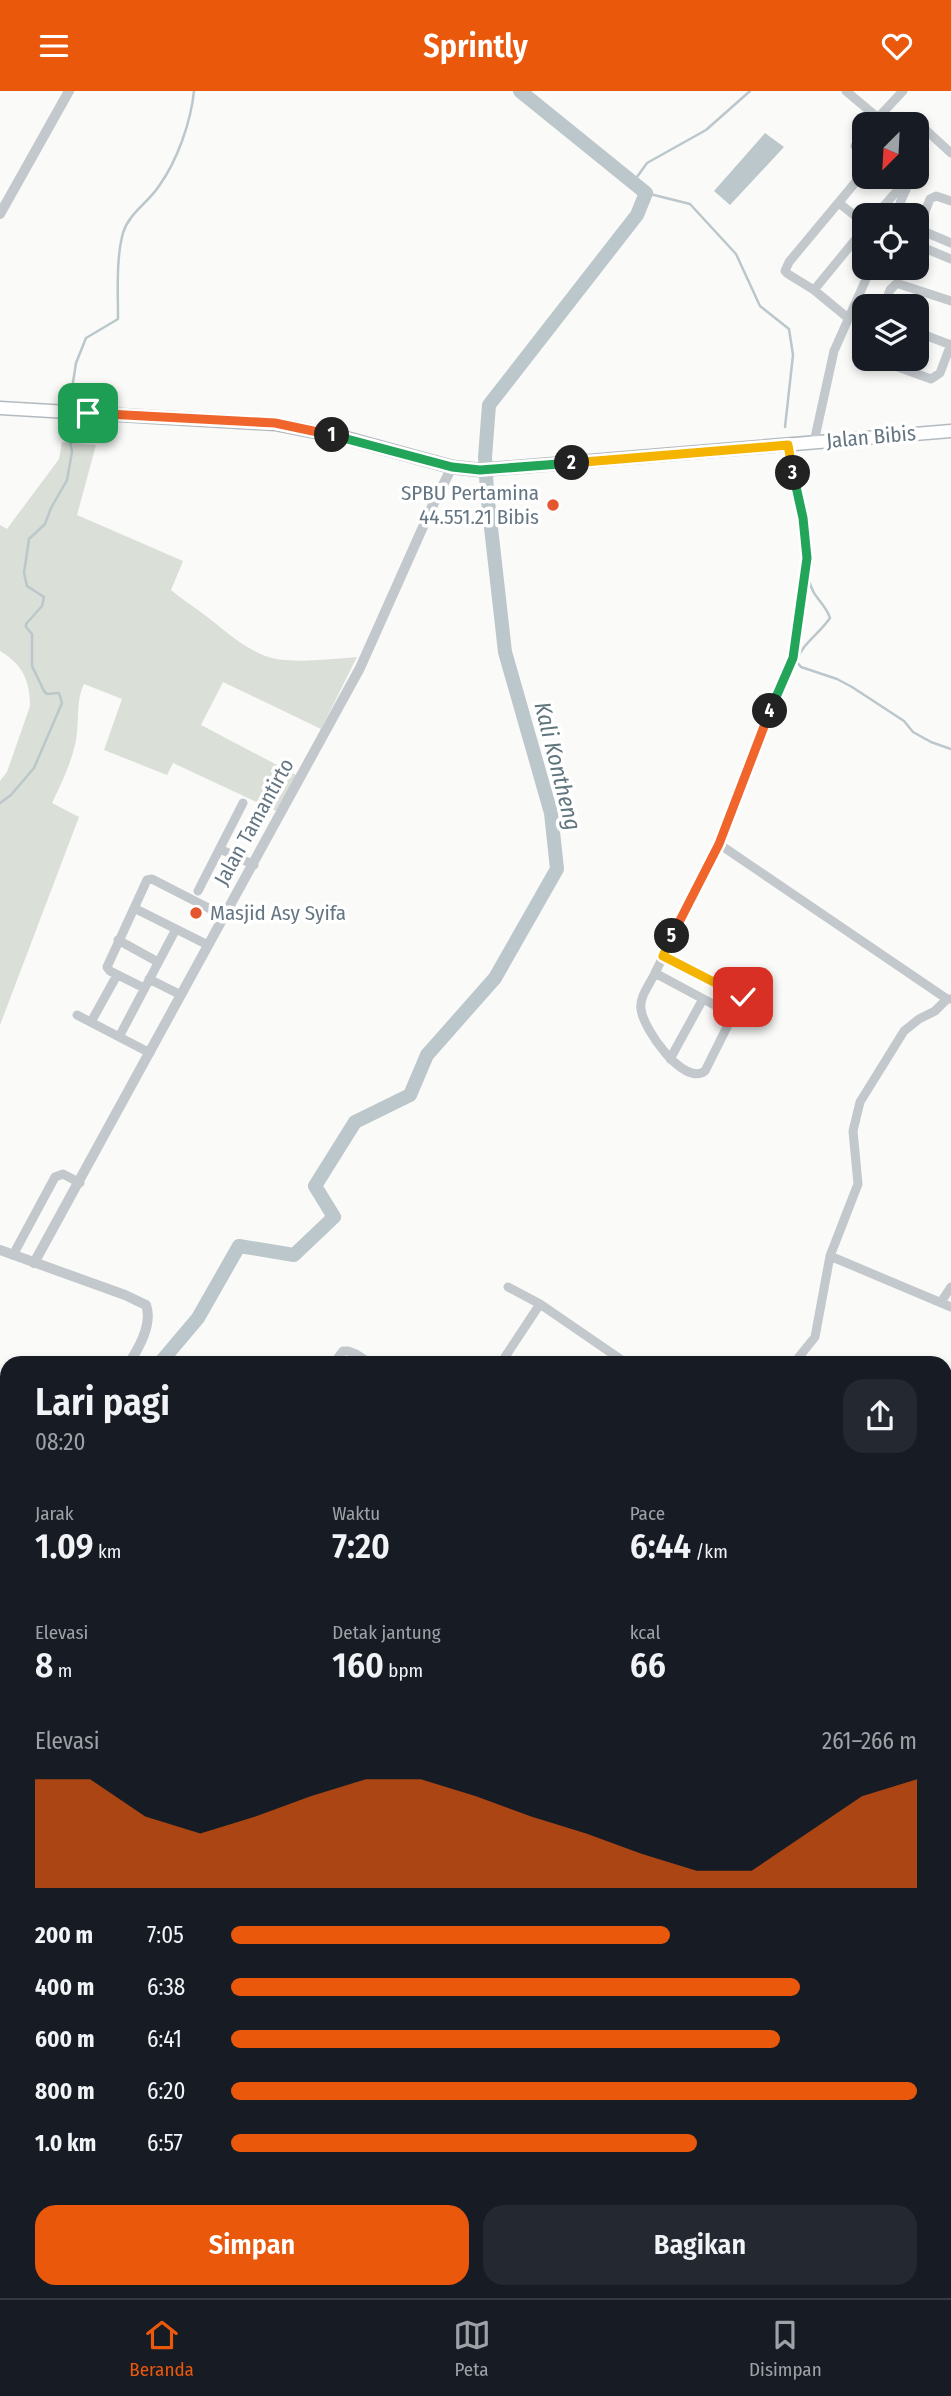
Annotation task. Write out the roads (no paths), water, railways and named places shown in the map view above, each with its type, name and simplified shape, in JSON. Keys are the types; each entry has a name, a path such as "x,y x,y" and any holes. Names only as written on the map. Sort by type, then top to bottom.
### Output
{"main road":[{"name":"Jalan Bibis","path":"0,408 275,423 346,438 452,467 482,470 951,431"}],"street":[{"path":"0,214 69,91"},
{"path":"846,91 866,112"},
{"path":"883,112 903,91"},
{"path":"929,133 951,153"},
{"path":"848,318 814,290 788,274 786,267 852,186"},
{"path":"886,203 897,191 906,190"},
{"path":"900,203 906,190"},
{"path":"928,203 936,196 951,201"},
{"path":"839,203 852,213"},
{"path":"929,234 951,243"},
{"path":"814,290 852,244"},
{"path":"929,250 951,258"},
{"path":"814,442 834,351 865,280"},
{"path":"888,294 900,283 951,301"},
{"path":"909,371 931,379 940,373 951,344 929,336"},
{"path":"733,1015 708,1067 702,1073 692,1074 670,1059 641,1011 642,998 719,844 793,658 807,558 788,445"},
{"name":"Jalan Tamantirto","path":"34,1263 360,668 452,467"},
{"path":"198,891 243,803"},
{"path":"719,844 949,999 904,1031 863,1095 853,1131 858,1184 830,1256 814,1340 800,1356"},
{"path":"220,849 254,865"},
{"path":"144,988 107,967 145,884 150,879 224,916"},
{"path":"134,908 208,945"},
{"path":"119,1037 176,929"},
{"path":"118,940 158,962"},
{"path":"655,974 733,1015 739,1014 745,1001 743,997 663,956"},
{"path":"91,1022 117,975"},
{"path":"149,979 181,995"},
{"path":"670,1059 703,999"},
{"path":"78,1015 150,1053"},
{"path":"13,1255 55,1177 63,1174 80,1183"},
{"path":"0,1250 146,1305 148,1315 145,1330 132,1356"},
{"path":"830,1256 951,1307"},
{"path":"508,1287 540,1304 616,1356"},
{"path":"941,1302 951,1287"},
{"path":"506,1356 540,1304"},
{"path":"339,1356 348,1350 358,1356"}],"waterway":[{"path":"69,408 76,363 86,338 118,319 118,264 123,233 134,214 155,192 172,165 186,128 194,91"},
{"name":"Kali Kontheng","path":"166,1356 198,1318 239,1246 294,1255 334,1217 315,1186 355,1122 410,1095 427,1055 495,978 557,869 551,813 505,652 487,492 485,457 489,405 637,215 646,193 520,91"},
{"path":"632,184 647,163 706,130 750,91"},
{"path":"646,193 690,204 736,254 760,306 789,329 793,355 785,427"},
{"path":"0,803 11,795 34,768 62,703 59,693 47,694 44,691 32,666 32,634 26,624 42,606 44,597 27,586 24,573 29,539 45,524 67,480 72,452 68,415"},
{"path":"809,579 813,591 830,618 799,655 796,661 801,667 852,687 904,721 913,732 951,749"}],"place":[{"name":"SPBU Pertamina 44.551.21 Bibis","path":"553,505"},
{"name":"Masjid Asy Syifa","path":"196,913"}]}
